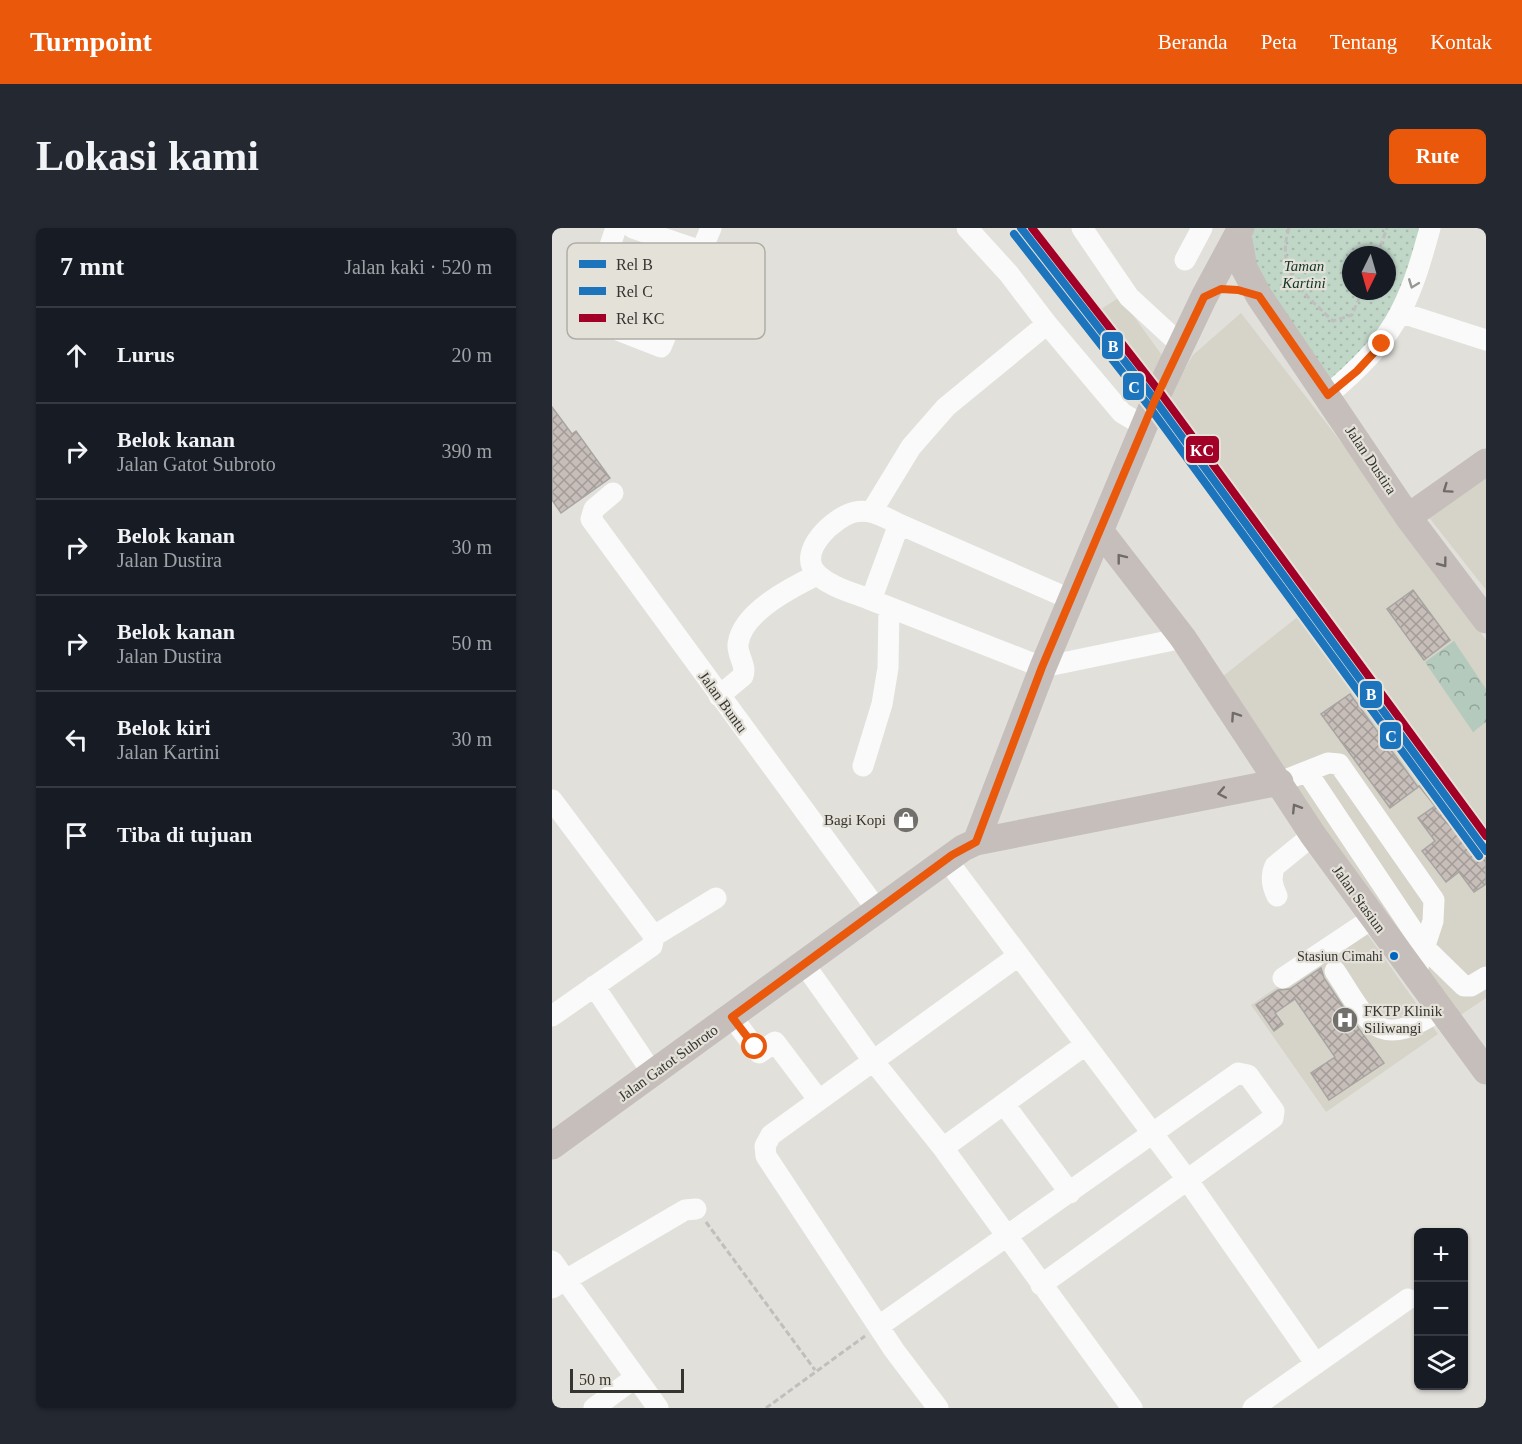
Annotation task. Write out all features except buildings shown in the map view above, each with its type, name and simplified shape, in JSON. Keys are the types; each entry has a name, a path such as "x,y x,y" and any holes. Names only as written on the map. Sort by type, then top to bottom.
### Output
{"main road":[{"path":"1240,231 1204,297 1144,426 1042,667 991,796 976,842 1280,782"},
{"name":"Jalan Dustira","path":"1240,231 1244,268 1259,296 1328,395 1408,517 1486,620"},
{"path":"1204,297 1221,289 1238,290 1259,296"},
{"path":"1408,517 1486,462"},
{"name":"Jalan Stasiun","path":"1101,532 1183,638 1313,835 1486,1071"},
{"path":"991,796 994,818 1003,828 1016,835"},
{"name":"Jalan Gatot Subroto","path":"552,1146 947,860 976,842"}],"street":[{"path":"611,243 616,228"},
{"path":"633,228 677,243"},
{"path":"704,243 711,228"},
{"path":"967,228 1009,274 1047,324 1122,413 1144,426"},
{"path":"1082,228 1129,297 1181,345"},
{"path":"1185,260 1202,228"},
{"path":"1328,395 1357,371 1382,344 1402,313 1430,228"},
{"path":"1402,313 1486,340"},
{"path":"872,511 911,447 946,407 1047,324"},
{"path":"641,339 661,347 664,339"},
{"name":"Jalan Buntu","path":"613,493 594,509 591,519 878,911"},
{"path":"1072,600 872,511 855,512 843,517 817,540 812,552 812,565 817,575 880,604 1042,667 1183,638"},
{"path":"862,766 882,704 888,668 880,604 899,524"},
{"path":"719,696 745,672 738,643 752,618 769,602 817,575"},
{"path":"1280,782 1328,762 1339,764 1434,900 1433,921 1415,976"},
{"path":"1306,772 1424,947 1464,986 1472,986 1486,977"},
{"path":"552,800 654,936"},
{"path":"1277,896 1272,887 1272,873 1275,866 1313,835"},
{"path":"947,860 1186,1178 1316,1364"},
{"path":"552,1016 652,946 654,936 716,898"},
{"path":"1283,978 1373,918"},
{"path":"938,1408 879,1326 766,1156 765,1146 771,1136 818,1099 874,1062 1018,956"},
{"path":"804,964 874,1062 943,1148 1132,1408"},
{"path":"1335,970 1370,1024 1380,1029 1407,1028 1440,1011"},
{"path":"594,986 653,1074"},
{"path":"732,1017 759,1053 775,1042 818,1099"},
{"path":"943,1148 1085,1045"},
{"path":"879,1326 1008,1238 1238,1073 1248,1075 1274,1111 1273,1118 1186,1178 1041,1285"},
{"path":"1004,1104 1070,1193"},
{"path":"558,1284 685,1210 696,1209"},
{"path":"552,1261 558,1284 636,1377 658,1408"},
{"path":"1253,1408 1408,1299"},
{"path":"594,1408 636,1377"}],"path":[{"path":"1290,228 1285,257 1293,282 1333,321 1352,315 1358,300"},
{"path":"1380,246 1387,228"},
{"path":"696,1209 815,1370"},
{"path":"766,1408 815,1370 879,1326"}],"shaded area":[{"path":"1120,297 1179,379 1193,355 1241,313 1361,468 1486,640 1486,998 1456,1018 1300,797 1222,677 1300,615 1087,318"},
{"path":"1486,466 1486,590 1424,511"},
{"name":"FKTP Klinik Siliwangi","path":"1363,928 1438,1034 1326,1112 1251,1005"}],"green space":[{"name":"Taman Kartini","path":"1254,228 1420,228 1402,288 1396,300 1373,346 1328,381 1247,261"},
{"path":"1454,641 1486,689 1486,722 1473,732 1425,662"}],"rail line":[{"name":"B","path":"1021,228 1155,400 1486,851"},
{"name":"KC","path":"1032,228 1162,395 1486,836"},
{"name":"C","path":"1014,234 1148,405 1479,856"}],"place":[{"name":"Bagi Kopi","path":"906,820"},
{"name":"Stasiun Cimahi","path":"1394,956"},
{"name":"FKTP Klinik Siliwangi","path":"1345,1020"}],"route":[{"path":"755,1047 732,1017 952,855 976,842 991,796 1042,667 1168,370 1204,297 1221,289 1249,292 1259,296 1328,395 1357,371 1382,344"}]}
